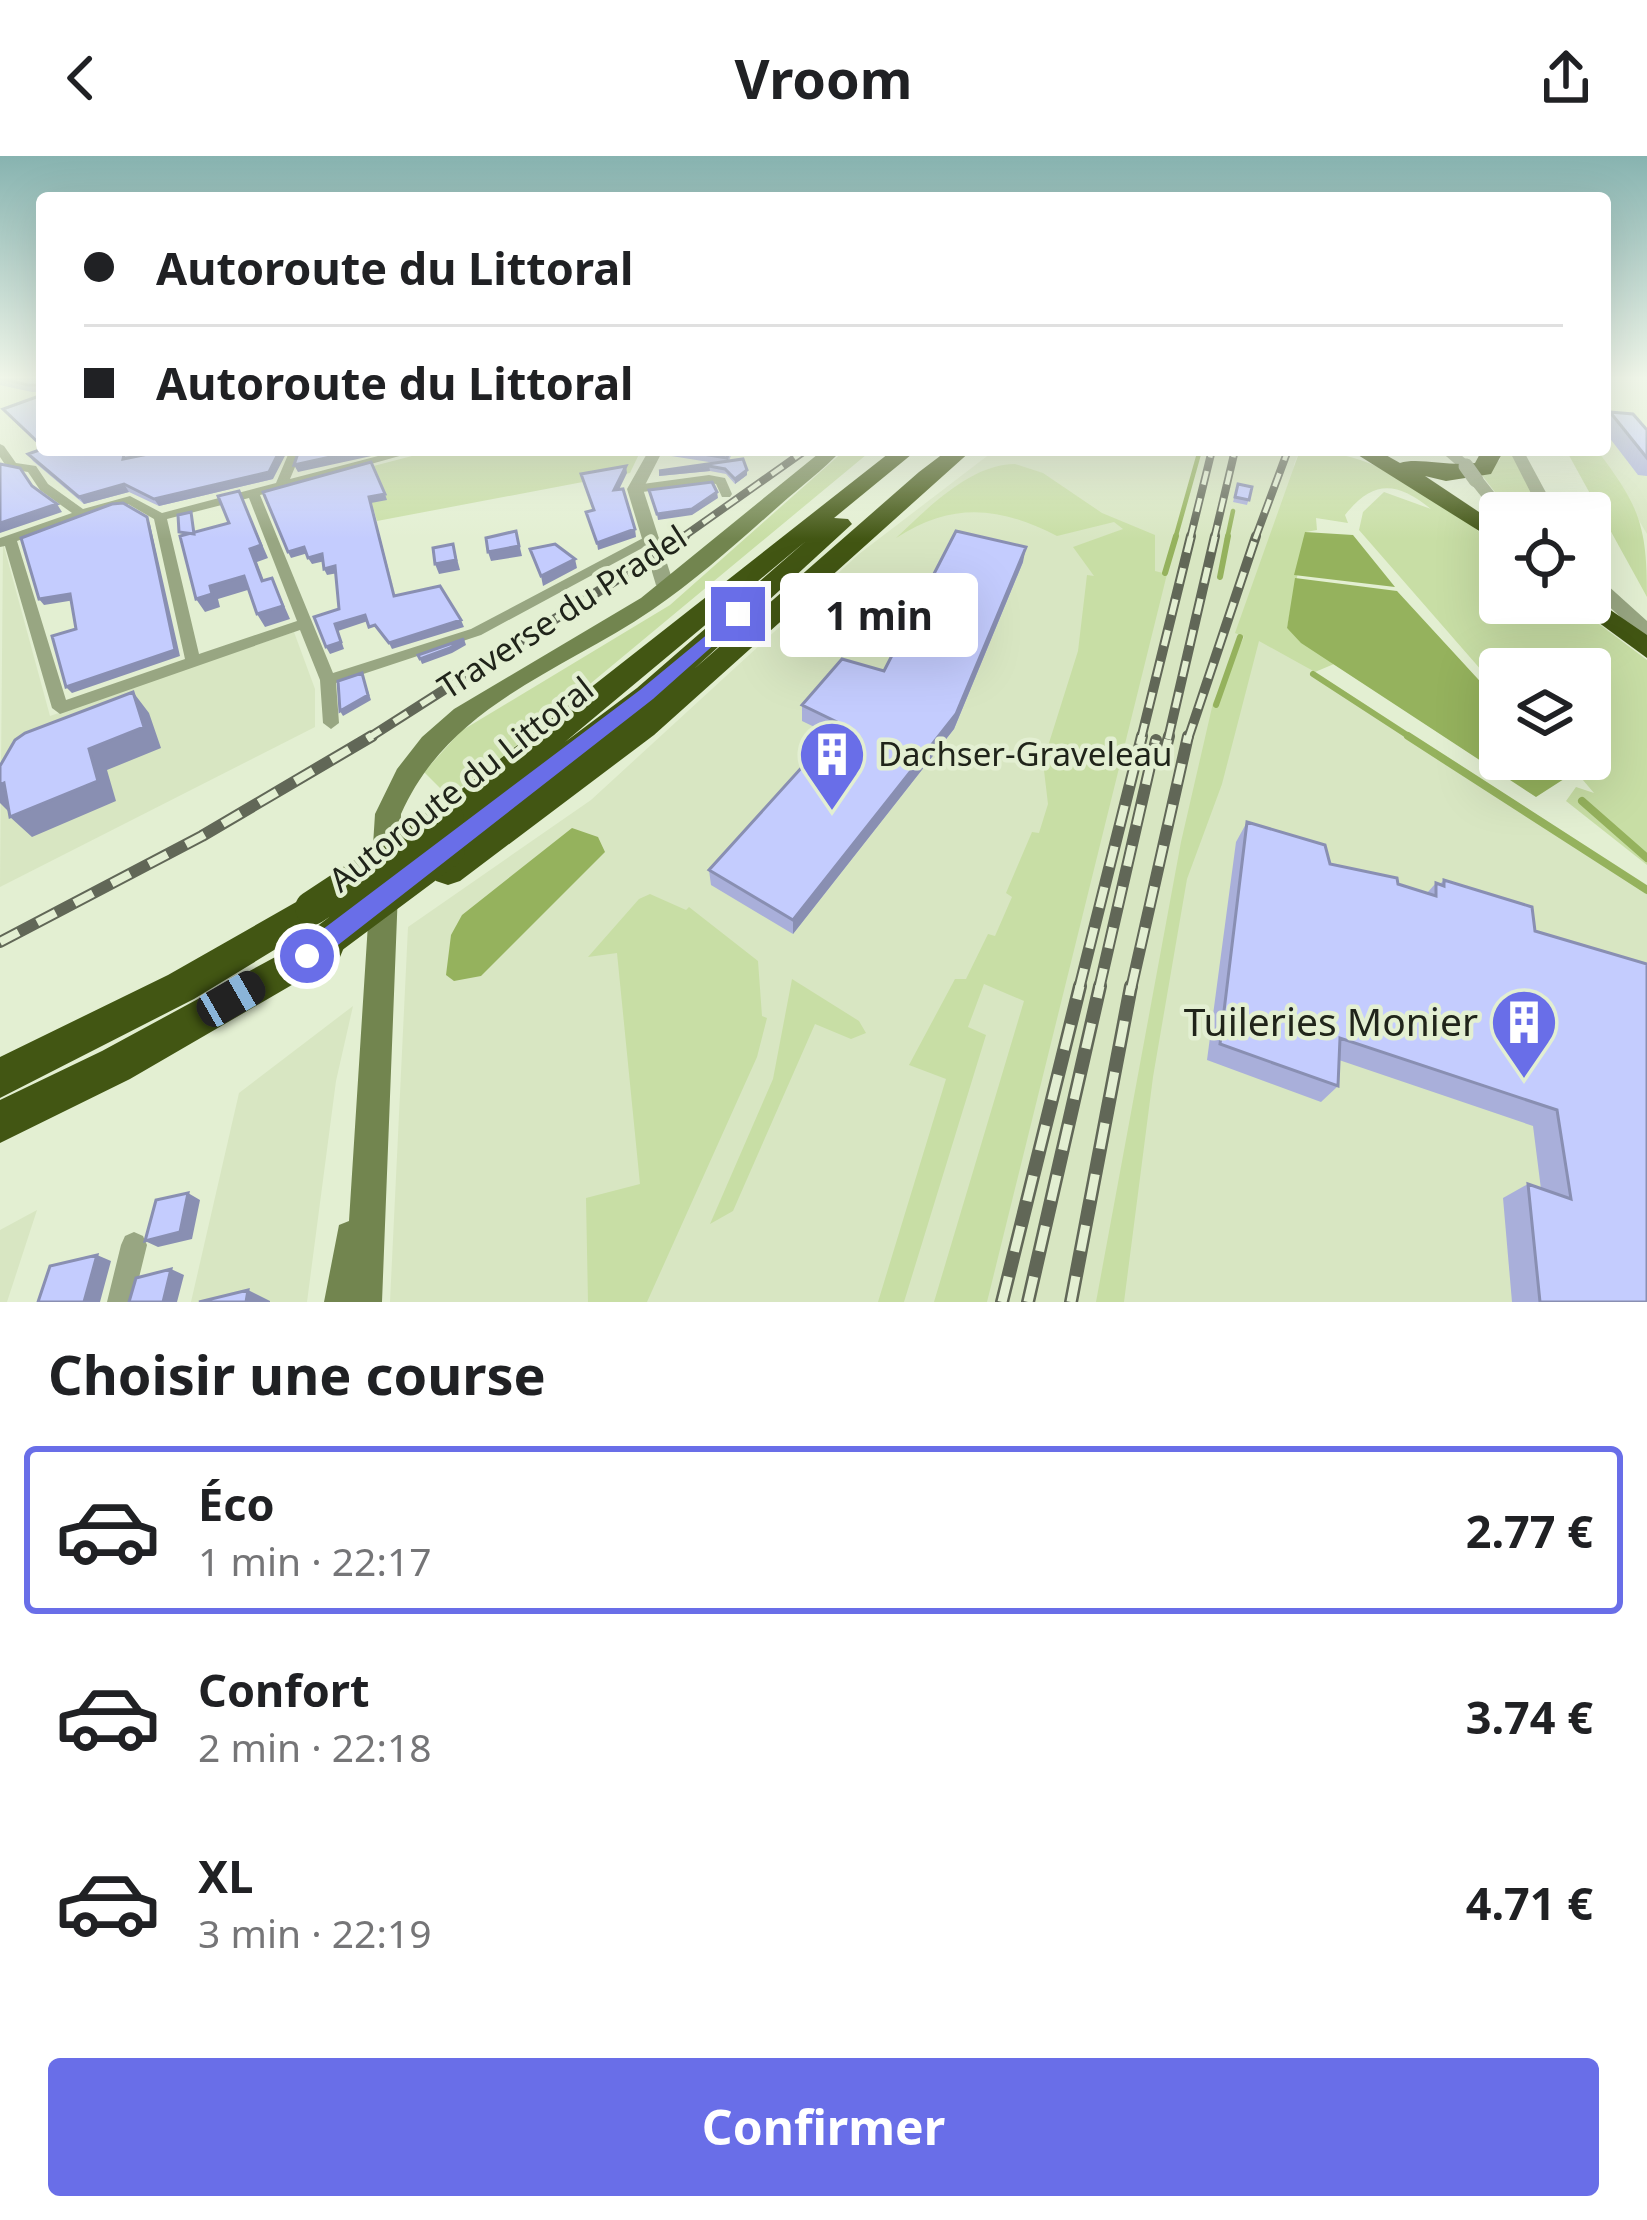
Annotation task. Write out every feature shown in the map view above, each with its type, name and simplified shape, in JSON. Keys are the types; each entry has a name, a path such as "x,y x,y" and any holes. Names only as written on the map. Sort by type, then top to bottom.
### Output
{"highway":[{"path":"793,537 875,456"},
{"name":"Autoroute du Littoral","path":"448,847 620,686 793,537 898,456"},
{"name":"Autoroute du Littoral","path":"0,1078 181,987 312,908 448,847 647,695 924,456"},
{"path":"0,1122 116,1065 373,922 448,847 580,777 702,678 865,529 954,456"},
{"path":"865,529 970,456"},
{"path":"1373,456 1479,523"},
{"path":"1384,456 1446,473 1483,469 1490,456"},
{"path":"1611,619 1647,650"}],"main road":[{"name":"Traverse du Pradel","path":"371,1093 388,814 397,786 415,758 466,713 645,604 826,456"},
{"path":"343,1302 371,1093"},
{"path":"363,1302 371,1093"}],"street":[{"path":"0,448 12,466 32,470 44,487 81,514"},
{"path":"281,485 293,456"},
{"path":"305,623 60,708 5,541 130,500 160,517 393,456"},
{"path":"653,456 635,489 665,585"},
{"path":"1453,456 1486,492"},
{"path":"1519,456 1538,492"},
{"path":"635,489 709,479 721,481 727,494"},
{"path":"253,493 328,680 332,723"},
{"path":"160,517 193,662"},
{"path":"328,680 476,632 652,539"},
{"path":"1611,599 1647,634"},
{"path":"1611,613 1647,634"},
{"path":"120,1302 134,1245"}],"shaded area":[{"path":"1611,431 1647,431 1647,534 1601,456 1611,456"},
{"path":"412,456 638,456 630,473 377,521 362,469"},
{"path":"838,456 865,456 497,761 448,796 424,772 461,731 670,605"},
{"path":"987,456 1297,456 1277,648 1647,885 1647,1302 390,1302 408,927 591,800 859,554"},
{"path":"1298,456 1344,456 1407,481 1479,532 1479,624 1599,624 1647,660 1647,865 1566,801 1576,787 1594,793 1583,780 1611,780 1611,648 1479,648 1479,668 1359,530 1363,512 1384,492 1431,509 1407,493 1385,488 1355,504 1345,515 1348,523 1316,518 1317,530 1306,532 1287,628 1334,664 1315,672 1259,641 1222,784 1187,879 1153,1077 1124,1302 1096,1302 1181,842 1213,703 1244,637 1235,633"},
{"path":"1500,456 1514,456 1533,492 1495,492 1481,474"},
{"path":"1569,456 1601,456 1632,503 1645,552 1647,597 1611,532 1611,492 1589,492"},
{"path":"1015,464 1043,473 1102,513 1155,535 1155,571 1167,574 987,1302 934,1302 1024,1001 984,984 968,1027 986,1035 904,1302 878,1302 946,1079 909,1065 955,979 966,979 988,934 995,936 1012,897 1006,893 1032,832 1039,833 1048,804 1043,762 1078,651 1087,575 1094,576 1073,547 1123,529 1114,522 1057,536 1018,519 979,512 939,517 896,538 966,480"},
{"path":"1305,532 1353,535 1395,587 1294,575"},
{"path":"3,543 50,716 294,632 315,689 315,727 0,887"},
{"path":"1295,578 1397,591 1479,680 1479,760 1301,643 1287,628"},
{"path":"1510,780 1562,780 1536,797"},
{"path":"572,828 598,837 605,852 481,976 454,981 446,975 451,935 462,915"},
{"path":"650,894 686,910 689,907 758,961 762,1016 767,1018 757,1057 647,1302 588,1302 586,1198 640,1184 617,953 588,957 639,899"},
{"path":"792,979 859,1021 866,1033 851,1039 815,1024 733,1211 710,1224 773,1079"},
{"path":"353,1006 336,1081 307,1302 191,1302 239,1093"},
{"path":"37,1210 7,1302 0,1302 0,1230"}],"building":[{"path":"1626,431 1647,431 1647,458"},
{"path":"28,454 123,459 277,456 269,472 154,499 124,484 79,497"},
{"path":"297,456 335,456 294,465"},
{"path":"743,459 747,470 735,479 725,469 709,466 659,471"},
{"path":"371,462 385,494 369,497 394,596 440,586 461,620 389,643 375,625 369,627 365,615 335,624 341,642 326,647 314,617 339,609 335,566 324,569 322,554 308,558 304,547 288,552 263,492"},
{"path":"0,464 20,468 32,486 57,504 0,523"},
{"path":"626,466 614,490 623,489 635,529 597,543 586,512 594,510 581,474"},
{"path":"712,482 717,492 692,509 657,514 649,490"},
{"path":"1238,484 1252,487 1249,500 1235,497"},
{"path":"239,491 261,545 250,549 262,581 272,578 283,606 257,614 244,576 210,586 212,594 196,599 180,536 229,523 218,496"},
{"path":"123,503 147,517 175,650 66,687 52,636 76,629 70,594 39,599 21,538"},
{"path":"191,512 194,534 179,532 178,515"},
{"path":"516,531 519,546 488,552 486,538"},
{"name":"Dachser-Graveleau","path":"956,531 1026,547 956,714 793,920 709,870 841,724 802,705 842,659 884,671"},
{"path":"453,544 456,560 435,564 433,548"},
{"path":"555,544 575,559 541,576 530,549"},
{"path":"464,639 420,659 418,655"},
{"path":"362,673 368,695 340,711 338,681"},
{"path":"133,692 144,727 89,749 98,781 10,817 4,783 0,785 0,766 15,740"},
{"name":"Tuileries Monier","path":"1247,822 1325,845 1330,864 1397,878 1398,884 1436,896 1436,883 1444,886 1444,880 1532,907 1535,931 1647,964 1647,1302 1540,1302 1528,1184 1571,1199 1557,1110 1340,1038 1338,1086 1220,1044"},
{"path":"188,1193 180,1232 145,1241 156,1200"},
{"path":"97,1255 84,1302 38,1302 50,1266"},
{"path":"171,1269 163,1302 129,1302 136,1278"},
{"path":"248,1290 246,1302 199,1302"}],"waterway":[{"path":"1175,539 1198,456"},
{"path":"1227,539 1233,511"},
{"path":"1165,573 1176,536"},
{"path":"1220,577 1228,536"},
{"path":"1216,705 1240,637"},
{"path":"1313,674 1413,739"},
{"path":"1408,736 1647,890"},
{"path":"1582,801 1647,858"}],"railway":[{"path":"680,539 798,456"},
{"path":"1190,539 1211,456"},
{"path":"1214,539 1234,456"},
{"path":"1255,539 1286,456"},
{"path":"368,738 685,536"},
{"path":"1141,739 1191,536"},
{"path":"1168,739 1215,536"},
{"path":"1188,739 1256,536"},
{"path":"368,738 372,736"},
{"path":"1079,989 1142,736"},
{"path":"1163,760 1169,736"},
{"path":"1131,989 1188,736"},
{"path":"0,942 202,836 368,738"},
{"path":"1099,989 1156,740"},
{"path":"1002,1302 1080,986"},
{"path":"1028,1302 1100,986"},
{"path":"1071,1302 1131,986"}],"place":[{"name":"Dachser-Graveleau","path":"832,813"},
{"name":"Tuileries Monier","path":"1524,1081"}],"route":[{"path":"307,956 647,695 738,614"}]}
